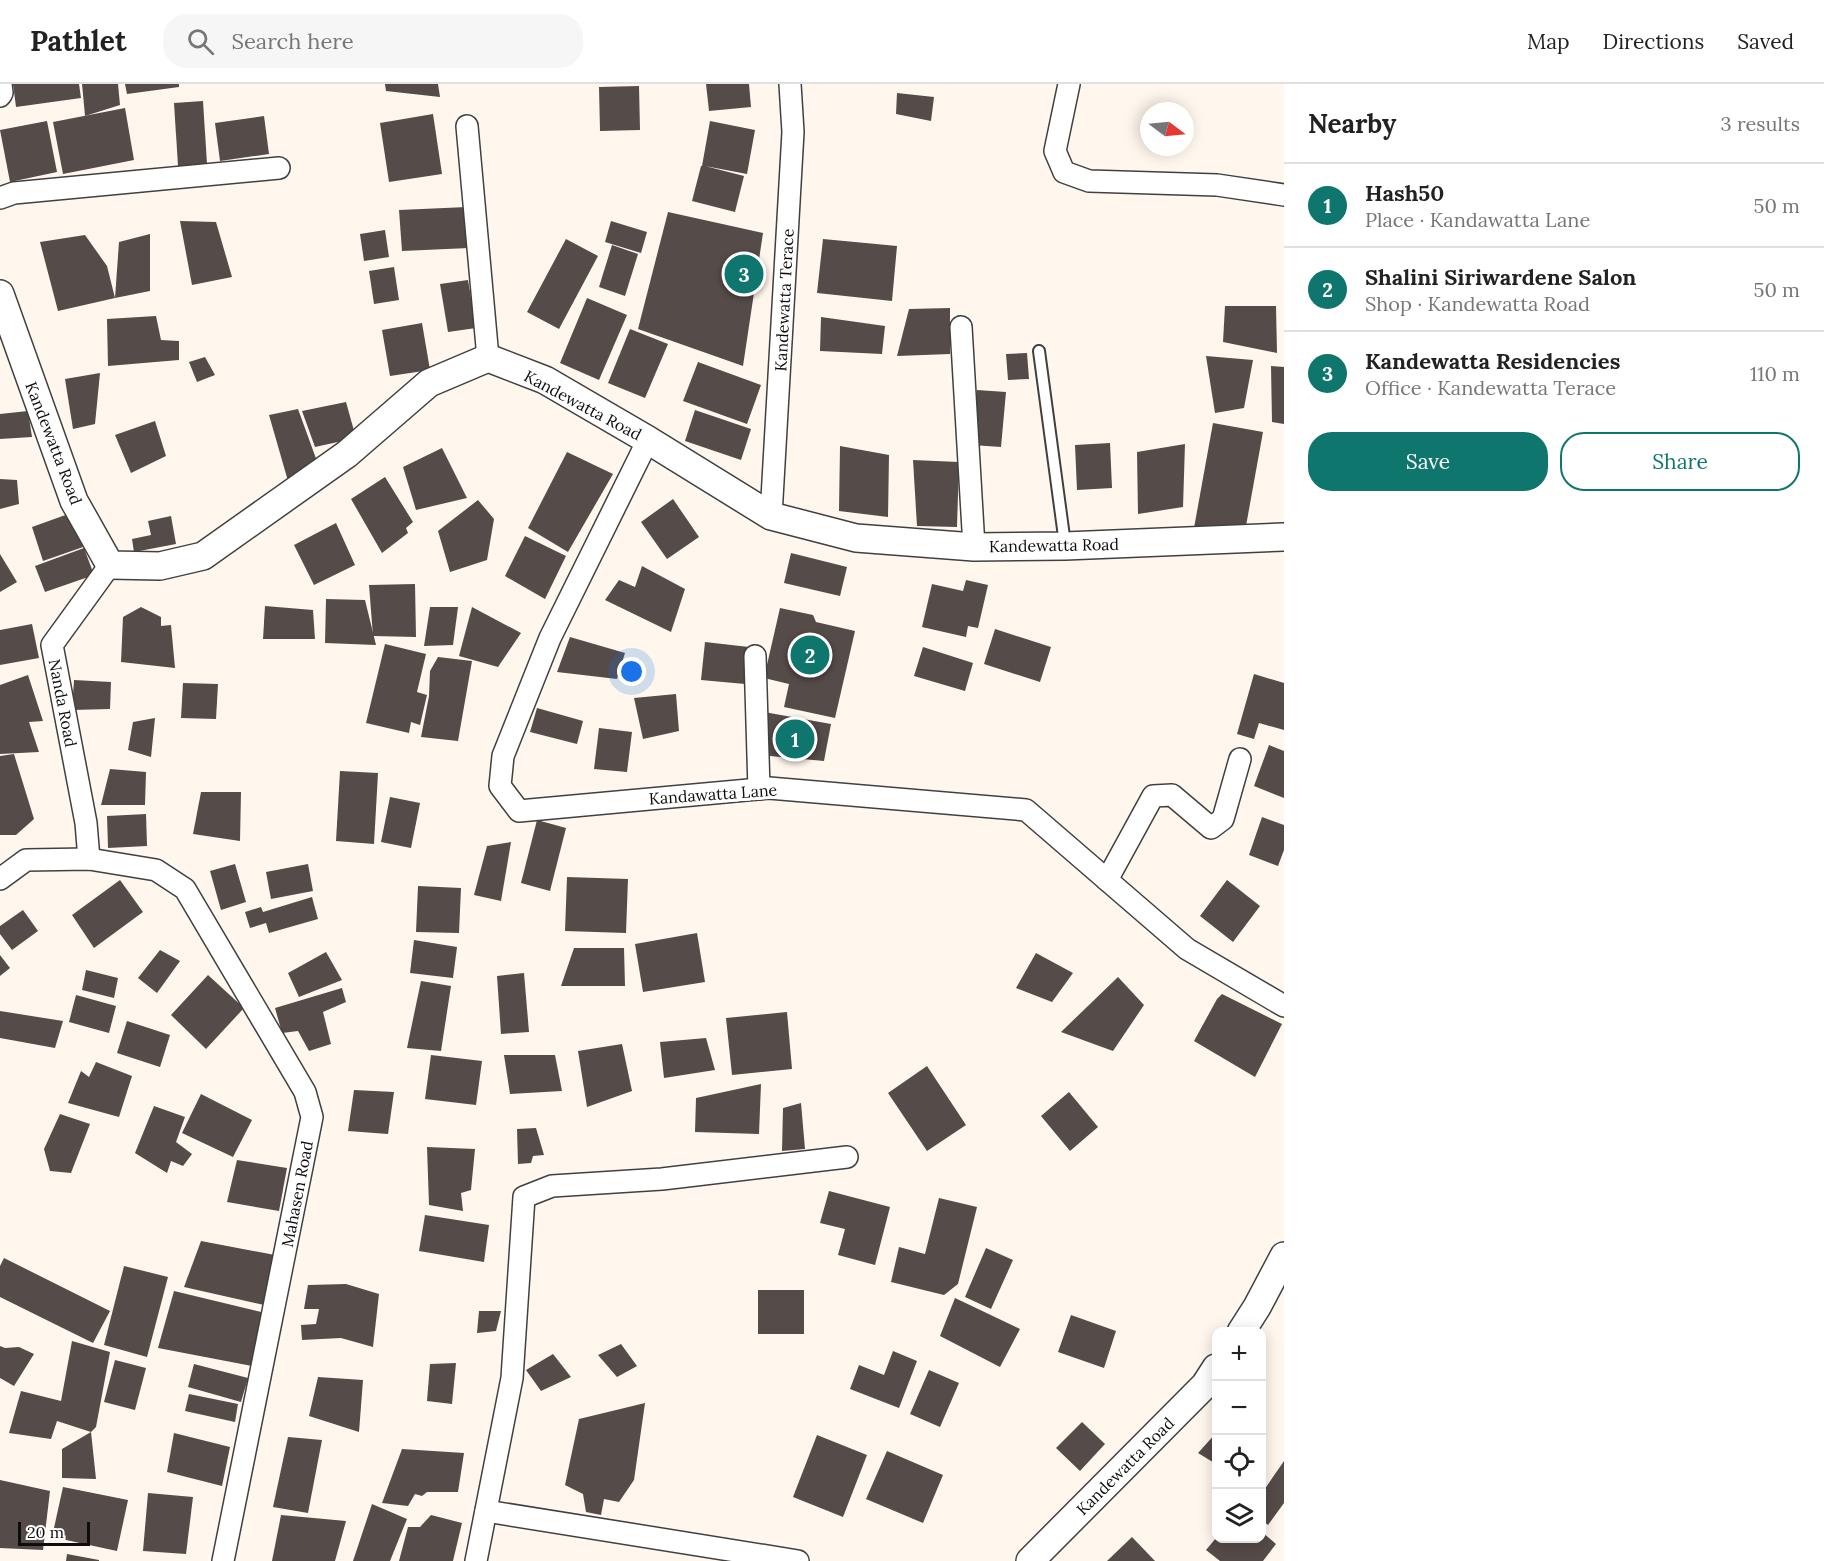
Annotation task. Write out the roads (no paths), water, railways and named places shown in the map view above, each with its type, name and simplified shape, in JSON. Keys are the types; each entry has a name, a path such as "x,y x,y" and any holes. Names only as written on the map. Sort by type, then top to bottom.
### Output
{"street":[{"path":"0,96 1,84"},
{"name":"Kandewatta Terace","path":"771,516 793,132 790,84"},
{"path":"1069,84 1055,151 1064,172 1089,181 1217,185 1284,195"},
{"path":"110,565 160,566 203,556 347,454 429,383 488,357 466,126"},
{"path":"0,198 14,193 279,168"},
{"name":"Kandewatta Road","path":"0,294 74,501 110,565"},
{"path":"961,327 974,547"},
{"name":"Kandewatta Road","path":"488,357 544,381 648,440 771,516 856,538 974,547 1065,546 1284,537"},
{"name":"Kandawatta Lane","path":"648,440 550,638 503,756 500,786 519,811 769,788 1026,810 1187,950 1284,1006"},
{"name":"Nanda Road","path":"89,859 86,823 52,645 110,565"},
{"path":"755,656 759,789"},
{"path":"1107,880 1153,796 1172,795 1212,828 1223,819 1240,759"},
{"path":"0,879 26,860 89,859"},
{"name":"Mahasen Road","path":"89,859 156,870 185,889 305,1092 312,1118 222,1561"},
{"path":"476,1561 512,1378 524,1197 552,1186 662,1179 847,1157"},
{"path":"1244,1327 1284,1256"},
{"name":"Kandewatta Road","path":"1030,1561 1205,1385 1212,1374"},
{"path":"486,1511 798,1561"}],"lane":[{"path":"1039,351 1065,546"}],"place":[{"name":"Kandewatta Residencies","path":"744,274"},
{"name":"Shalini Siriwardene Salon","path":"810,655"},
{"name":"Hash50","path":"795,739"}]}
